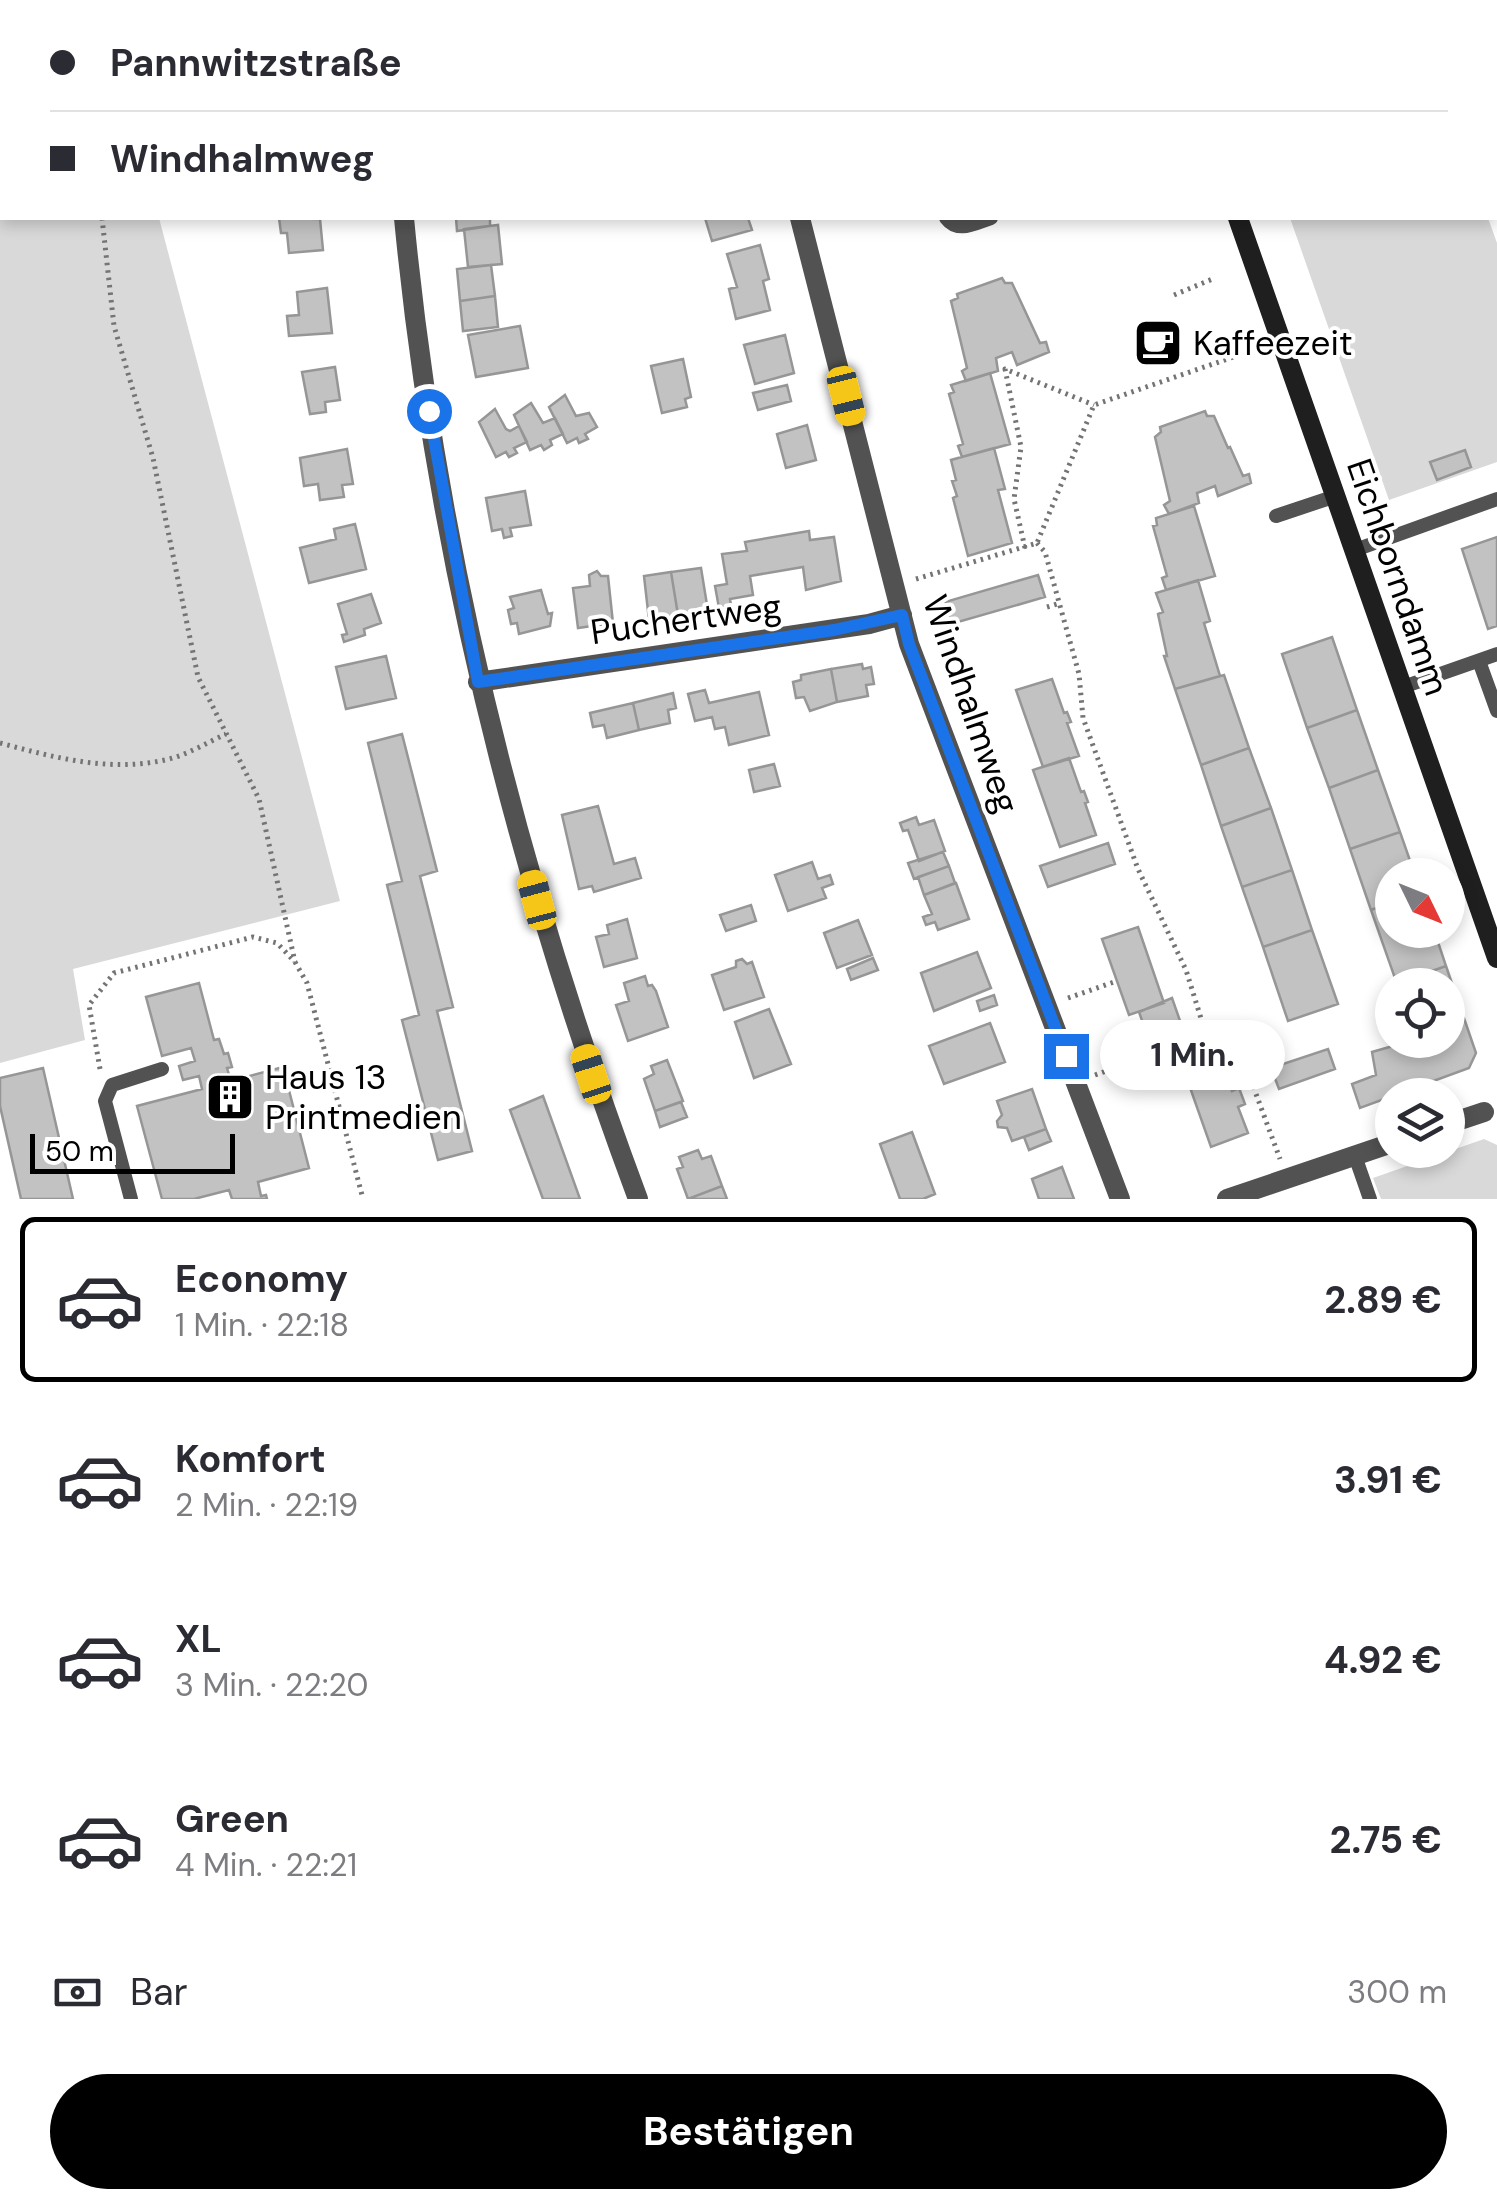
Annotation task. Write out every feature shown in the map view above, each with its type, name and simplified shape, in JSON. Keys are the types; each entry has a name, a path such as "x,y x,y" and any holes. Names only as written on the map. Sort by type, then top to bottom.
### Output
{"main road":[{"name":"Eichborndamm","path":"1239,220 1497,958"}],"street":[{"path":"404,220 429,411 478,682 547,938 591,1074 638,1199"},
{"name":"Windhalmweg","path":"801,220 909,644 1120,1199"},
{"name":"Puchertweg","path":"478,682 868,624 902,615"},
{"path":"1465,1118 1484,1112"},
{"path":"1227,1199 1375,1149"}],"lane":[{"path":"948,220 964,227 985,220"},
{"path":"1276,516 1336,496"},
{"path":"1355,550 1497,499"},
{"path":"1402,687 1497,654"},
{"path":"1479,661 1497,711"},
{"path":"131,1199 105,1101 112,1085 162,1069"},
{"path":"1355,1156 1370,1199"}],"path":[{"path":"102,220 114,326 153,458 198,677 260,799 294,962"},
{"path":"1174,295 1216,278"},
{"path":"1026,548 1014,499 1020,447 1006,369 1094,405 1242,354"},
{"path":"1197,360 1200,369"},
{"path":"912,580 1037,543 1094,405"},
{"path":"1037,543 1045,552 1080,674 1083,718 1138,869 1186,970 1208,1041 1242,1056 1282,1164"},
{"path":"1047,607 1060,603"},
{"path":"0,743 58,759 121,766 172,758 226,734"},
{"path":"105,1101 88,1004 114,974 253,938 277,943 307,983 362,1199"},
{"path":"1064,1000 1117,981"},
{"path":"1093,1076 1154,1054"}],"shaded area":[{"path":"0,220 160,220 340,901 73,969 85,1040 0,1063"},
{"path":"1291,220 1489,220 1497,243 1497,462 1389,500"},
{"path":"1484,1139 1497,1145 1497,1199 1381,1199 1373,1178 1401,1168 1465,1168 1465,1146"}],"building":[{"path":"279,220 320,220 323,250 289,253 287,233 281,233"},
{"path":"456,220 490,220 490,226 457,231"},
{"path":"706,220 749,220 752,230 712,241"},
{"path":"498,225 502,264 468,267 464,229"},
{"path":"760,245 769,279 763,281 770,310 736,319 729,289 737,287 727,254"},
{"path":"491,265 495,296 460,301 457,269"},
{"path":"1002,278 1005,283 1012,283 1040,343 1046,342 1049,352 1017,365 1012,352 996,358 998,371 966,381 962,371 967,368 951,301 958,298 957,294"},
{"path":"327,288 332,333 289,336 287,316 299,315 297,292"},
{"path":"495,296 498,327 463,331 460,301"},
{"path":"520,326 528,368 476,377 468,335"},
{"path":"785,335 794,373 755,384 744,345"},
{"path":"683,359 691,397 685,399 687,407 662,413 651,366"},
{"path":"335,367 340,400 325,402 326,412 310,414 302,372"},
{"path":"990,373 1010,444 962,457 958,446 963,444 949,394 954,392 951,385"},
{"path":"787,385 791,401 758,410 753,393"},
{"path":"565,395 576,416 589,413 597,427 579,443 577,438 567,443 549,407"},
{"path":"531,403 543,423 555,418 563,434 550,440 552,445 544,450 541,445 530,450 514,415"},
{"path":"495,409 506,429 519,426 527,442 514,448 517,453 509,457 506,452 496,457 479,422"},
{"path":"1205,411 1207,416 1214,416 1243,476 1249,474 1251,483 1218,496 1215,486 1197,493 1199,503 1169,514 1164,505 1170,501 1155,437 1161,432 1160,427"},
{"path":"807,425 816,460 786,468 777,434"},
{"path":"994,448 1005,489 998,490 1012,543 968,556 953,498 957,496 951,460"},
{"path":"347,449 353,484 342,485 344,497 320,500 318,484 304,486 300,458"},
{"path":"1465,450 1471,467 1437,480 1430,462"},
{"path":"525,491 531,525 510,528 512,536 504,538 502,529 492,531 486,498"},
{"path":"1194,506 1215,576 1166,590 1162,578 1167,576 1153,526 1157,525 1156,518"},
{"path":"355,524 366,569 309,583 300,548 336,539 334,529"},
{"path":"809,531 810,540 834,537 841,581 806,590 803,567 750,576 753,595 730,599 731,605 719,608 715,586 727,584 722,554 747,551 745,542"},
{"path":"1497,537 1497,626 1488,629 1462,549"},
{"path":"701,568 708,611 678,615 671,572"},
{"path":"597,571 608,576 613,623 578,628 573,588 590,586 589,575"},
{"path":"671,572 678,615 649,620 644,576"},
{"path":"1038,575 1045,597 951,624 945,602"},
{"path":"1198,580 1210,621 1204,623 1220,676 1175,689 1164,656 1158,614 1163,612 1156,593"},
{"path":"541,590 548,614 552,613 550,626 519,634 517,623 511,624 508,610 514,608 510,597"},
{"path":"371,594 381,623 364,629 365,635 344,642 342,635 347,634 338,604"},
{"path":"1332,637 1357,710 1307,728 1282,654"},
{"path":"386,656 396,698 346,709 336,667"},
{"path":"862,664 863,669 871,667 874,684 866,685 868,696 837,702 831,669"},
{"path":"831,669 837,702 810,711 804,697 796,698 793,682 801,680 801,675"},
{"path":"1224,675 1249,748 1201,765 1175,689"},
{"path":"1052,679 1071,722 1067,723 1079,756 1043,767 1016,690"},
{"path":"705,690 709,703 759,692 769,735 729,745 725,727 715,729 712,717 695,721 688,694"},
{"path":"673,693 676,708 668,710 670,723 639,730 633,703"},
{"path":"633,703 639,730 607,738 604,725 593,727 590,713"},
{"path":"1357,710 1378,770 1329,788 1307,728"},
{"path":"402,734 437,871 420,876 453,1007 437,1011 472,1151 438,1160 402,1020 419,1015 387,885 402,881 368,743"},
{"path":"1249,748 1271,808 1221,826 1201,765"},
{"path":"1069,758 1088,802 1085,803 1096,835 1060,847 1033,770"},
{"path":"774,764 780,786 754,792 749,770"},
{"path":"1378,770 1400,832 1350,849 1329,788"},
{"path":"598,806 614,864 635,858 641,878 594,892 592,886 579,889 562,815"},
{"path":"1271,808 1292,870 1242,887 1221,826"},
{"path":"916,817 919,825 934,820 945,851 919,861 908,830 903,831 900,823"},
{"path":"1400,832 1409,858 1375,858 1375,908 1371,910 1350,849"},
{"path":"1108,843 1115,864 1048,887 1040,866"},
{"path":"943,852 949,866 914,879 908,863"},
{"path":"812,862 818,879 830,875 833,884 822,888 826,898 788,911 775,875"},
{"path":"949,866 955,883 924,895 918,877"},
{"path":"1292,870 1312,930 1263,947 1242,887"},
{"path":"956,883 969,919 938,930 935,922 926,925 923,917 932,914 924,895"},
{"path":"751,905 756,921 726,931 720,915"},
{"path":"627,919 637,958 604,967 596,937 609,934 607,925"},
{"path":"858,920 872,955 837,968 824,933"},
{"path":"1138,927 1164,1003 1129,1015 1102,939"},
{"path":"1312,930 1338,1004 1288,1021 1263,947"},
{"path":"1384,948 1440,948 1446,966 1441,968 1391,968"},
{"path":"977,952 991,988 934,1011 921,973"},
{"path":"873,958 878,970 851,980 847,969"},
{"path":"742,959 747,964 752,962 764,997 724,1010 712,975 736,967 736,961"},
{"path":"645,976 648,986 656,991 668,1027 628,1041 616,1005 629,1001 624,983"},
{"name":"Haus 13 Printmedien","path":"199,983 214,1040 219,1039 224,1054 228,1053 231,1081 283,1067 309,1168 258,1182 261,1196 266,1195 267,1199 232,1199 229,1190 194,1199 162,1199 137,1106 202,1089 199,1076 183,1080 179,1066 195,1061 191,1048 162,1056 146,997"},
{"path":"994,995 997,1005 980,1011 977,1001"},
{"path":"1172,998 1199,1075 1166,1088 1139,1012"},
{"path":"769,1009 791,1064 754,1078 735,1022"},
{"path":"1465,1021 1476,1053 1469,1068 1442,1078 1375,1078 1375,1102 1360,1108 1352,1084 1376,1075 1372,1052 1375,1051 1375,1058 1465,1058"},
{"path":"990,1023 1005,1062 944,1084 929,1046"},
{"path":"1328,1049 1335,1069 1279,1089 1271,1068"},
{"path":"667,1060 683,1101 655,1111 644,1079 654,1074 651,1066"},
{"path":"1223,1066 1232,1091 1239,1088 1245,1104 1238,1107 1248,1133 1211,1147 1187,1079"},
{"path":"43,1068 73,1199 21,1199 0,1106 0,1078"},
{"path":"1032,1089 1046,1129 1012,1141 1007,1128 998,1127 1002,1115 997,1101"},
{"path":"543,1096 580,1199 543,1199 510,1110"},
{"path":"681,1102 687,1117 660,1127 655,1111"},
{"path":"1046,1129 1051,1141 1029,1150 1024,1137"},
{"path":"912,1132 935,1194 923,1199 900,1199 880,1144"},
{"path":"698,1150 702,1159 711,1156 722,1186 688,1199 677,1169 683,1167 679,1157"},
{"path":"1062,1167 1074,1199 1039,1199 1032,1179"},
{"path":"722,1186 727,1199 688,1199"}],"place":[{"name":"Kaffeezeit","path":"1158,343"},
{"name":"Haus 13 Printmedien","path":"230,1097"}],"route":[{"path":"429,411 478,682 834,630 902,615 909,644 1066,1056"}]}
